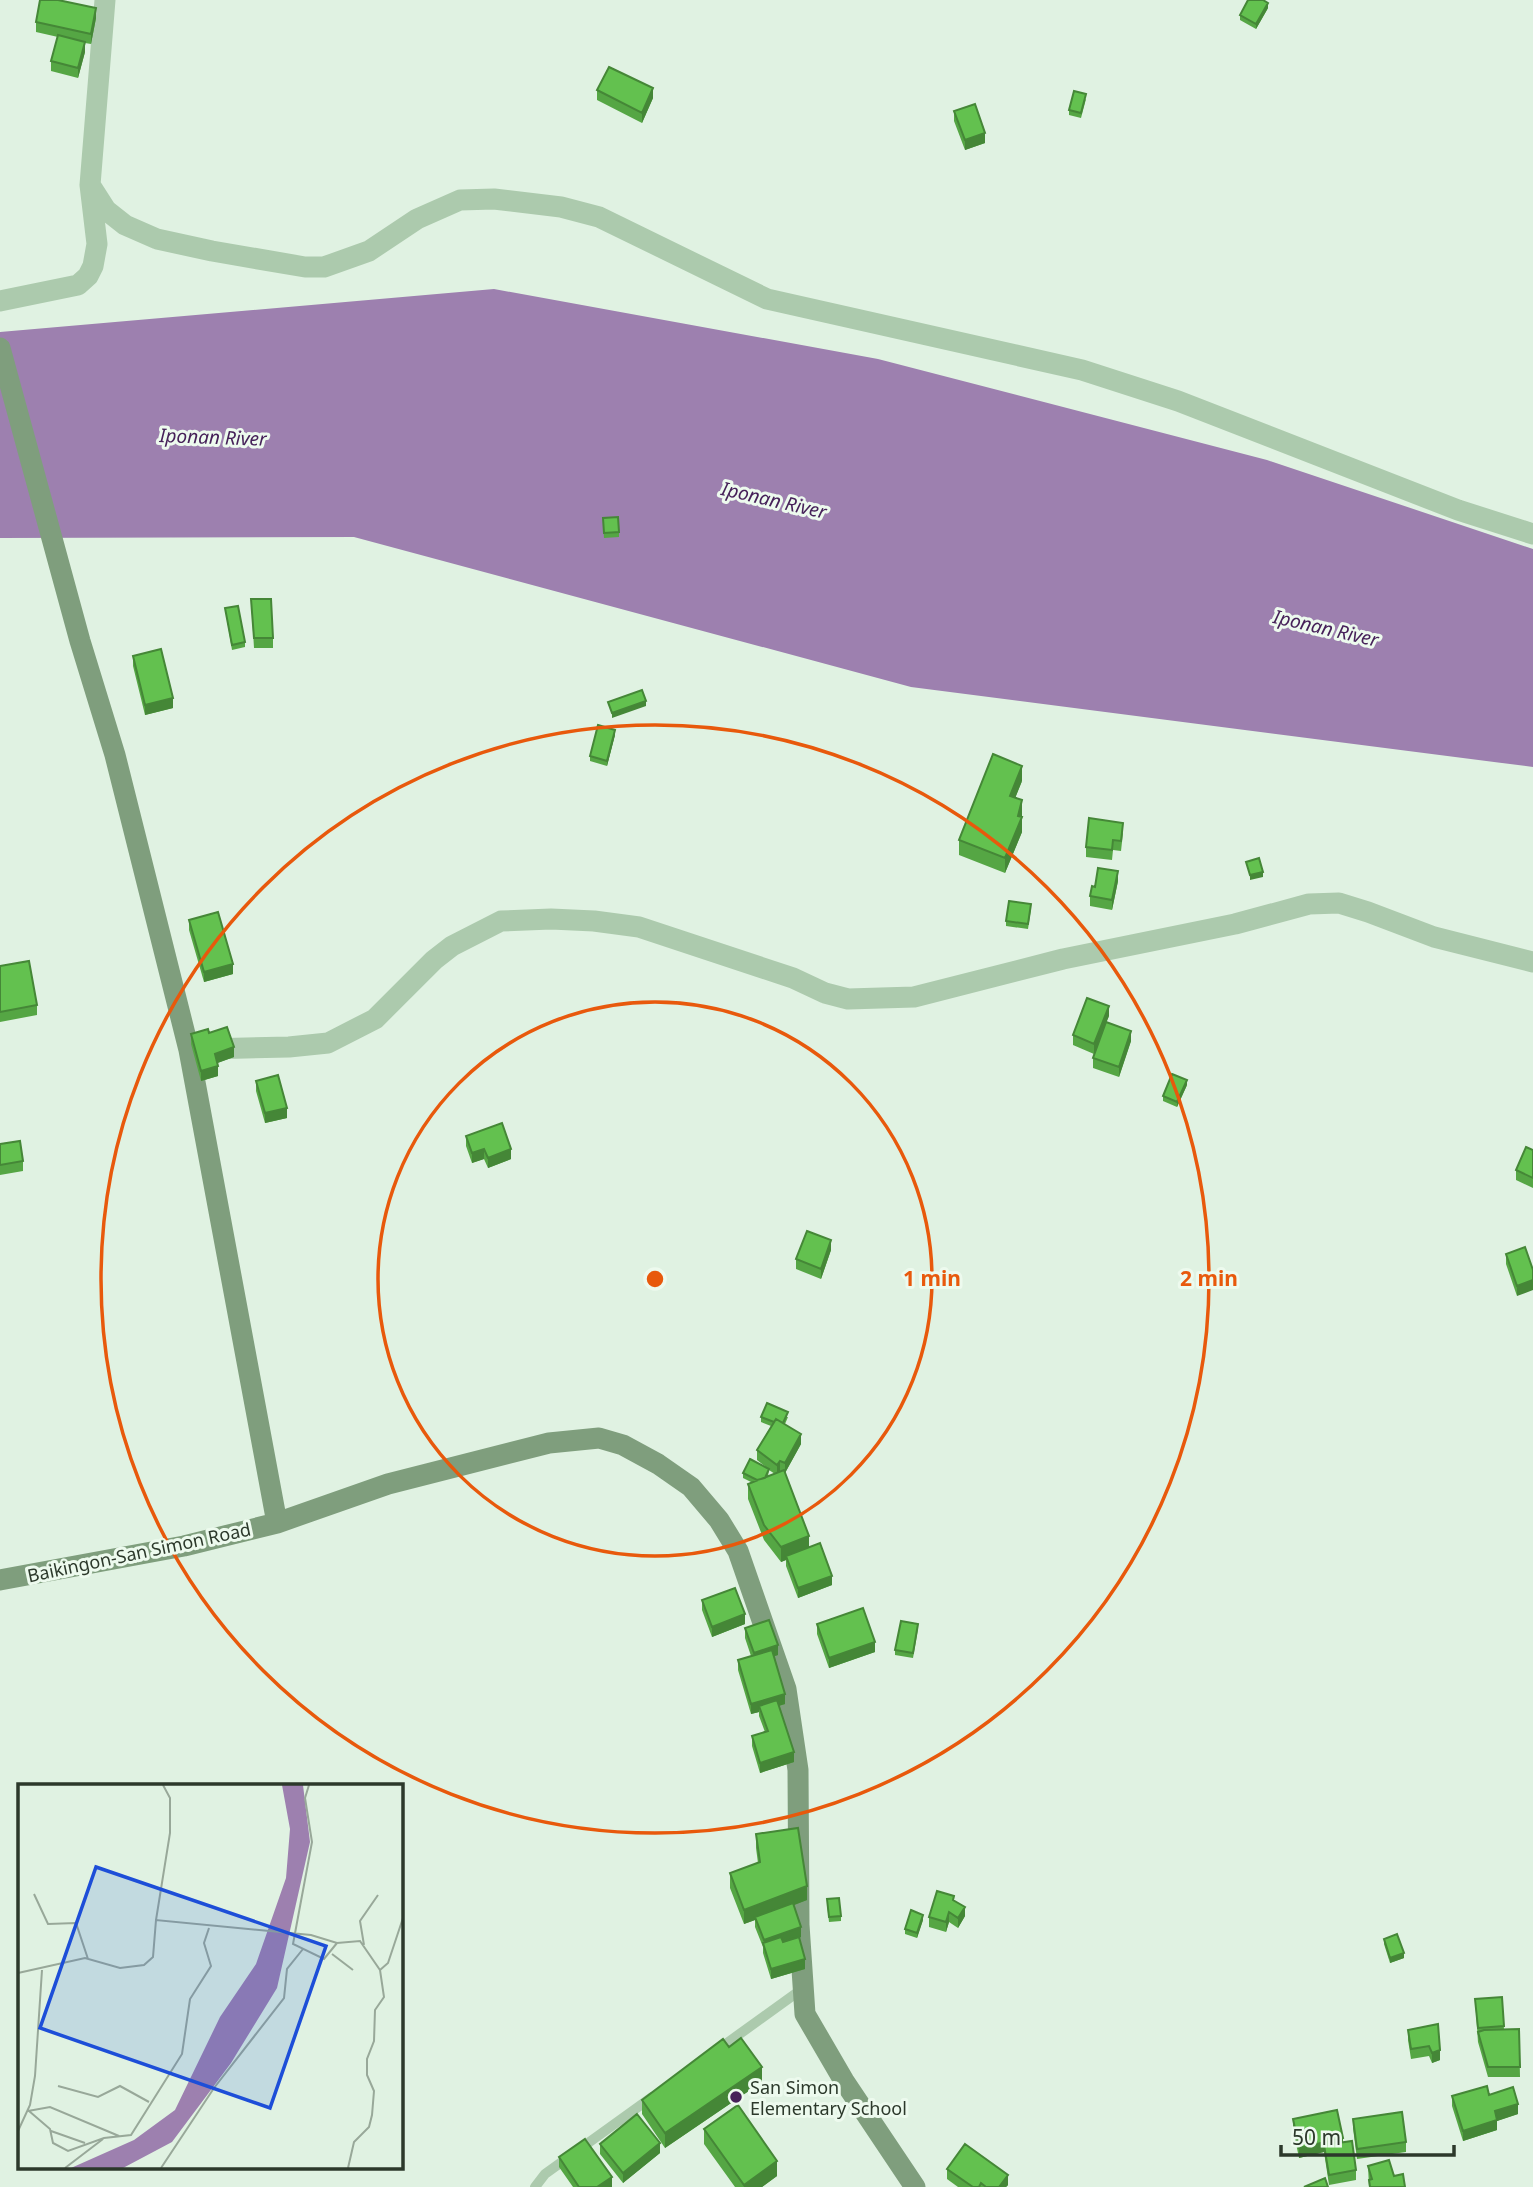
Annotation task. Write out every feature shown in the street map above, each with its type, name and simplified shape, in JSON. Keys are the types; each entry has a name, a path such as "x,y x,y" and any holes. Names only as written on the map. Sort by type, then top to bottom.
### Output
{"street":[{"path":"0,301 78,285 88,276 93,266 97,244 90,185 105,0"},
{"path":"90,185 106,210 125,225 157,239 305,267 324,267 369,251 417,219 460,200 494,199 561,206 600,217 767,299 1082,370 1178,401 1458,510 1533,534"},
{"path":"0,348 80,641 115,755 188,1050 277,1523"},
{"path":"188,1050 328,1043 375,1019 434,960 452,946 500,921 583,920 639,927 848,999 914,997 1063,959 1235,924 1309,904 1339,903 1434,937 1533,962"},
{"name":"Baikingon-San Simon Road","path":"0,1580 184,1546 277,1523 388,1484 549,1443 599,1438 623,1445 658,1464 691,1488 719,1520 738,1551 786,1689 798,1770 802,1989 805,2014 850,2092 915,2187"}],"lane":[{"path":"701,2061 802,1989"},
{"path":"535,2187 545,2174 656,2093"}],"water":[{"name":"Iponan River","path":"494,289 878,359 1267,460 1533,549 1533,767 911,687 354,537 0,538 0,332"}],"building":[{"path":"40,0 58,0 96,8 91,34 36,22"},
{"path":"1248,0 1263,0 1268,3 1256,24 1240,15"},
{"path":"58,35 85,42 78,68 51,61"},
{"path":"609,67 653,88 642,113 597,90"},
{"path":"1074,91 1086,94 1081,113 1069,110"},
{"path":"975,104 985,133 965,140 954,111"},
{"path":"618,517 619,532 604,533 603,518"},
{"path":"251,599 271,599 273,638 254,638"},
{"path":"238,606 245,642 232,645 225,608"},
{"path":"161,649 173,698 145,705 133,656"},
{"path":"642,690 646,701 612,713 608,702"},
{"path":"598,725 615,730 607,761 590,756"},
{"path":"993,754 1022,766 1010,796 1022,800 1018,816 1022,817 1005,858 959,840"},
{"path":"1089,818 1123,823 1121,841 1113,840 1112,850 1086,847"},
{"path":"1259,858 1263,872 1250,875 1246,862"},
{"path":"1098,868 1118,871 1112,900 1090,896 1092,886 1095,887"},
{"path":"1009,901 1031,904 1028,924 1006,921"},
{"path":"218,912 233,964 204,972 189,920"},
{"path":"29,961 37,1005 0,1012 0,966"},
{"path":"1087,998 1109,1006 1094,1044 1073,1035"},
{"path":"1106,1022 1131,1031 1119,1067 1093,1058"},
{"path":"227,1027 234,1047 215,1054 218,1066 201,1071 191,1034 208,1029 209,1033"},
{"path":"1172,1074 1187,1080 1177,1102 1163,1096"},
{"path":"278,1075 287,1108 265,1113 256,1081"},
{"path":"502,1123 511,1149 488,1158 484,1149 472,1153 466,1136"},
{"path":"20,1141 23,1161 0,1165 0,1144"},
{"path":"1526,1147 1533,1150 1533,1178 1516,1170"},
{"path":"807,1231 831,1240 821,1269 796,1259"},
{"path":"1525,1247 1533,1270 1533,1280 1517,1286 1506,1254"},
{"path":"767,1403 788,1412 783,1423 761,1417"},
{"path":"776,1419 801,1434 785,1463 780,1461 777,1465 757,1450"},
{"path":"750,1459 769,1469 765,1478 757,1480 743,1473"},
{"path":"784,1470 809,1536 781,1547 764,1525 748,1484"},
{"path":"820,1543 832,1576 798,1588 786,1556"},
{"path":"735,1588 745,1614 712,1627 702,1600"},
{"path":"863,1608 875,1642 829,1658 817,1624"},
{"path":"769,1620 778,1645 754,1653 745,1628"},
{"path":"901,1621 918,1624 913,1653 895,1650"},
{"path":"772,1650 785,1694 751,1704 738,1660"},
{"path":"777,1700 794,1752 760,1763 752,1736 768,1731 759,1706"},
{"path":"798,1828 807,1886 744,1910 730,1873 760,1862 756,1834"},
{"path":"937,1891 954,1896 953,1900 965,1907 958,1918 949,1912 946,1922 929,1917"},
{"path":"839,1898 841,1916 829,1917 827,1899"},
{"path":"793,1903 801,1927 764,1940 755,1917"},
{"path":"911,1910 923,1915 917,1933 905,1929"},
{"path":"1397,1934 1404,1953 1390,1958 1384,1939"},
{"path":"781,1937 783,1942 799,1937 805,1959 771,1969 763,1943"},
{"path":"1502,1997 1504,2026 1478,2028 1475,1999"},
{"path":"1438,2024 1440,2050 1432,2053 1429,2046 1411,2049 1408,2030"},
{"path":"1519,2029 1520,2067 1488,2067 1478,2032"},
{"path":"741,2038 762,2067 665,2133 642,2100 723,2039 729,2047"},
{"path":"1487,2086 1489,2095 1513,2087 1518,2104 1495,2111 1497,2120 1463,2131 1452,2096"},
{"path":"738,2105 777,2161 744,2185 704,2129"},
{"path":"1337,2110 1343,2138 1299,2148 1293,2119"},
{"path":"1402,2112 1406,2142 1357,2149 1353,2119"},
{"path":"637,2114 660,2143 623,2173 600,2144"},
{"path":"585,2139 612,2177 597,2187 579,2187 559,2157"},
{"path":"1352,2141 1356,2170 1329,2175 1324,2145"},
{"path":"965,2144 1008,2175 999,2187 986,2187 981,2183 979,2187 973,2187 947,2169"},
{"path":"1389,2160 1394,2176 1403,2174 1405,2187 1370,2187 1369,2180 1372,2179 1368,2166"},
{"path":"1325,2178 1328,2187 1304,2187"}],"place":[{"name":"San Simon Elementary School","path":"736,2097"}]}
